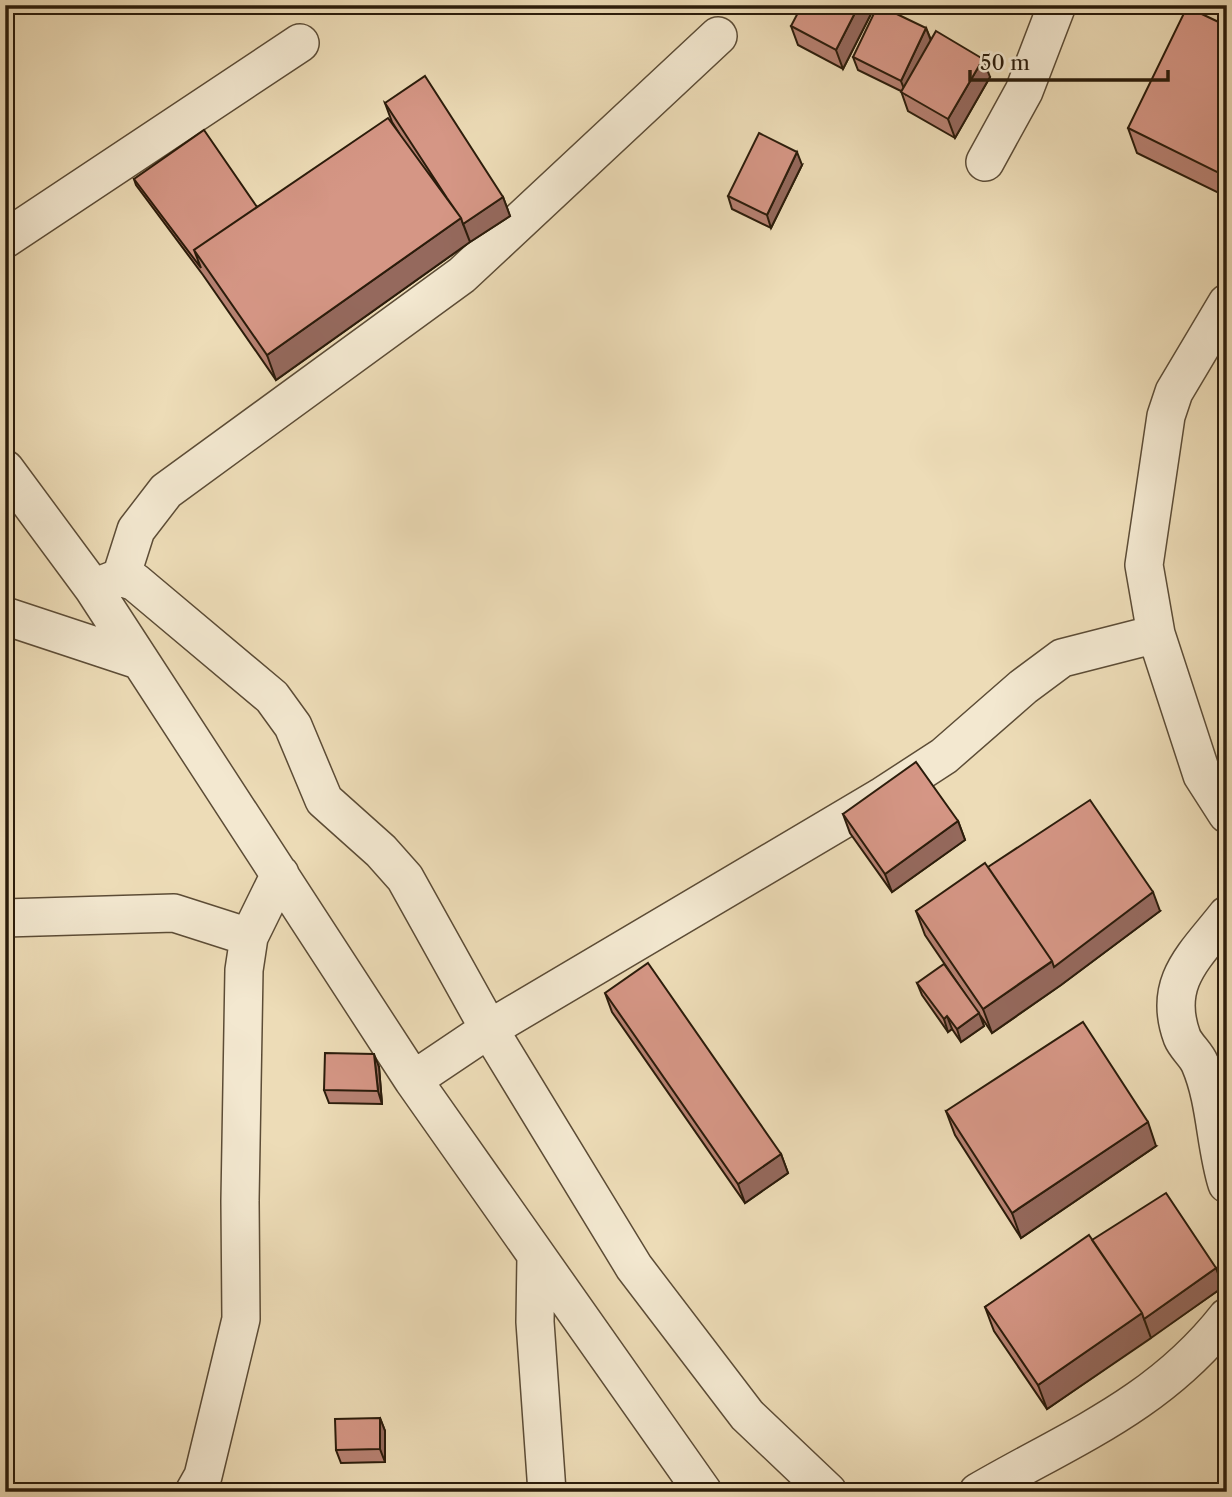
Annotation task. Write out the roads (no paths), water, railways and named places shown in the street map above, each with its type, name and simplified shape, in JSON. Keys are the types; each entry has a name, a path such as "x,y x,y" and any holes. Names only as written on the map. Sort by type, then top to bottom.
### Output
{"street":[{"path":"985,162 1024,90 1057,5"},
{"path":"107,582 136,530 166,491 463,275 718,36"},
{"path":"5,239 300,43"},
{"path":"1227,303 1174,392 1166,416 1144,565 1156,634 1202,775 1227,814"},
{"path":"5,469 107,582 138,660 413,1080 703,1492"},
{"path":"107,582 135,583 272,697 293,726 324,800 381,850 405,878 489,1029 634,1267 747,1415 828,1492"},
{"path":"5,616 138,660"},
{"path":"413,1080 489,1029 881,797 944,756 1023,687 1062,659 1156,634"},
{"path":"194,1492 203,1476 242,1319 240,1201 244,970 249,936 280,874"},
{"path":"5,918 174,913 249,936"},
{"path":"1227,915 1180,976 1175,997 1176,1018 1184,1041 1200,1063 1227,1184"},
{"path":"536,1256 535,1322 547,1492"},
{"path":"978,1492 1087,1433 1162,1384 1203,1347 1227,1317"}]}
